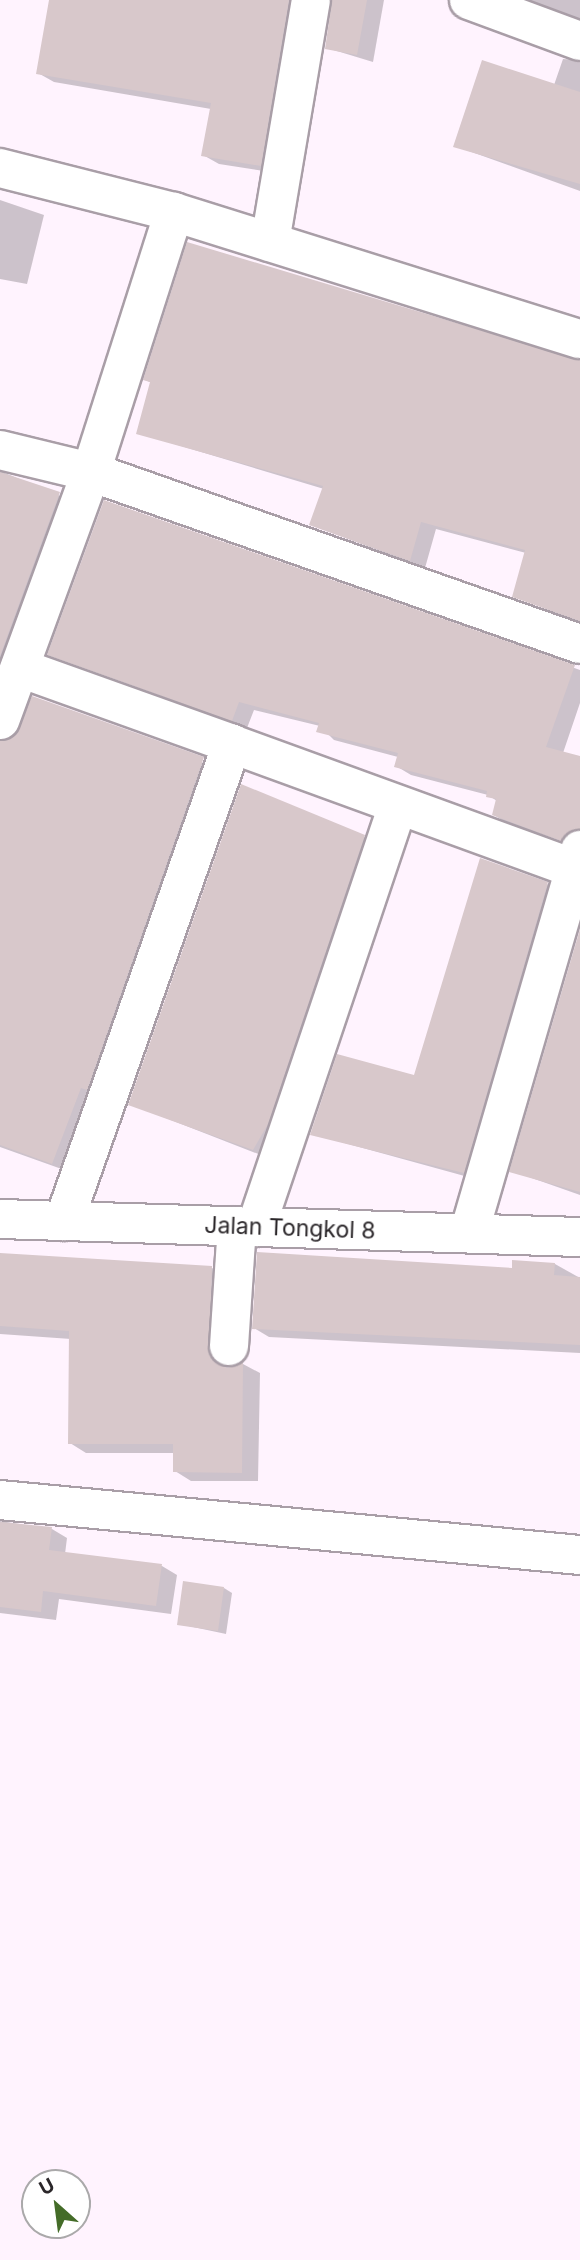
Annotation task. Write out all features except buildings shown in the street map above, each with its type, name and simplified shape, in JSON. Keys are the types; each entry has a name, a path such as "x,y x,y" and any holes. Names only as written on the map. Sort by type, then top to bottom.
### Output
{"street":[{"path":"270,242 311,0"},
{"path":"469,0 580,41"},
{"path":"0,168 174,212 580,339"},
{"path":"0,720 91,472 174,212"},
{"path":"0,450 91,472 580,644"},
{"path":"20,668 398,805 577,860 469,1233"},
{"path":"64,1221 232,744"},
{"path":"229,1346 247,1226 398,805"},
{"name":"Jalan Tongkol 8","path":"0,1219 580,1237"},
{"path":"0,1500 580,1555"}]}
